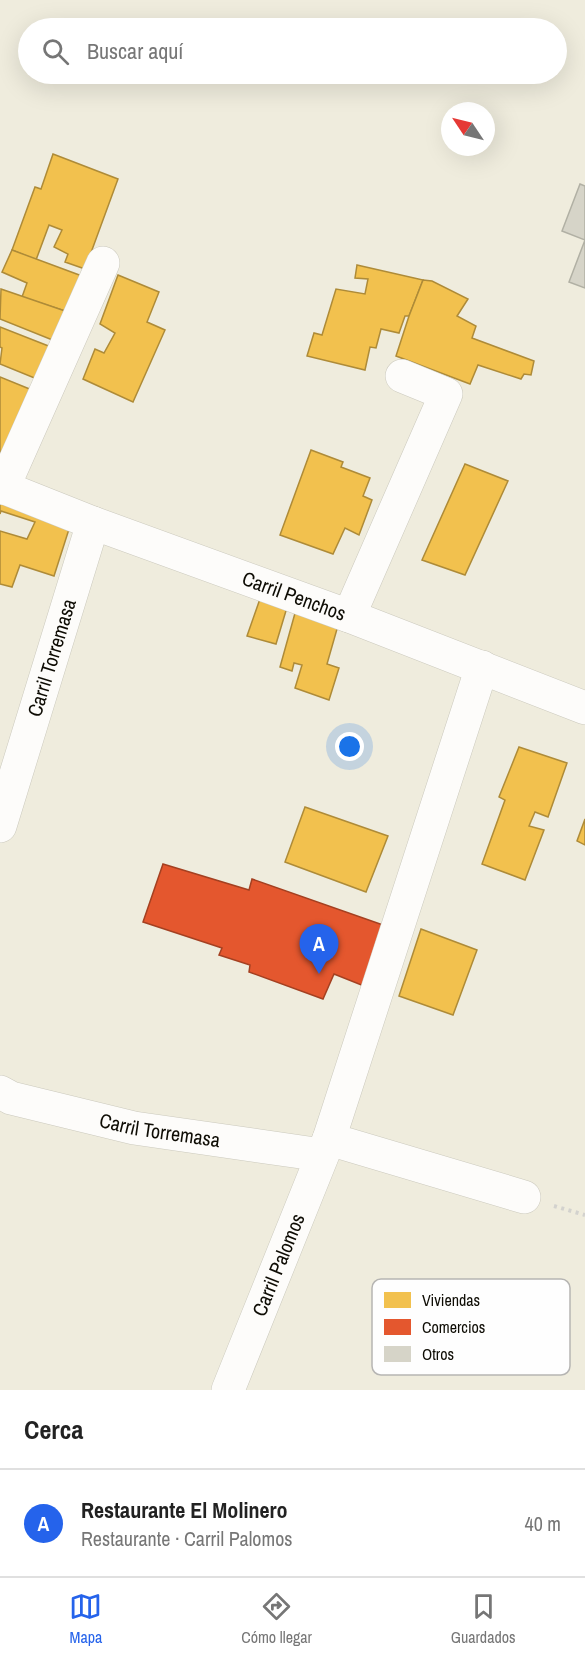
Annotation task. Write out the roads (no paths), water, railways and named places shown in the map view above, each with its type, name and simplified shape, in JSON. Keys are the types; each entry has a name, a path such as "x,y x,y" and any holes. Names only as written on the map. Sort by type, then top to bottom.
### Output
{"street":[{"path":"2,487 103,263"},
{"path":"349,616 446,394 402,376"},
{"name":"Carril Penchos","path":"2,487 93,523 349,616 585,708"},
{"name":"Carril Torremasa","path":"0,826 93,523"},
{"name":"Carril Palomos","path":"228,1390 326,1147 482,667"},
{"name":"Carril Torremasa","path":"0,1092 11,1098 134,1128 326,1147 524,1197"}],"place":[{"name":"Restaurante El Molinero","path":"319,974"}]}
